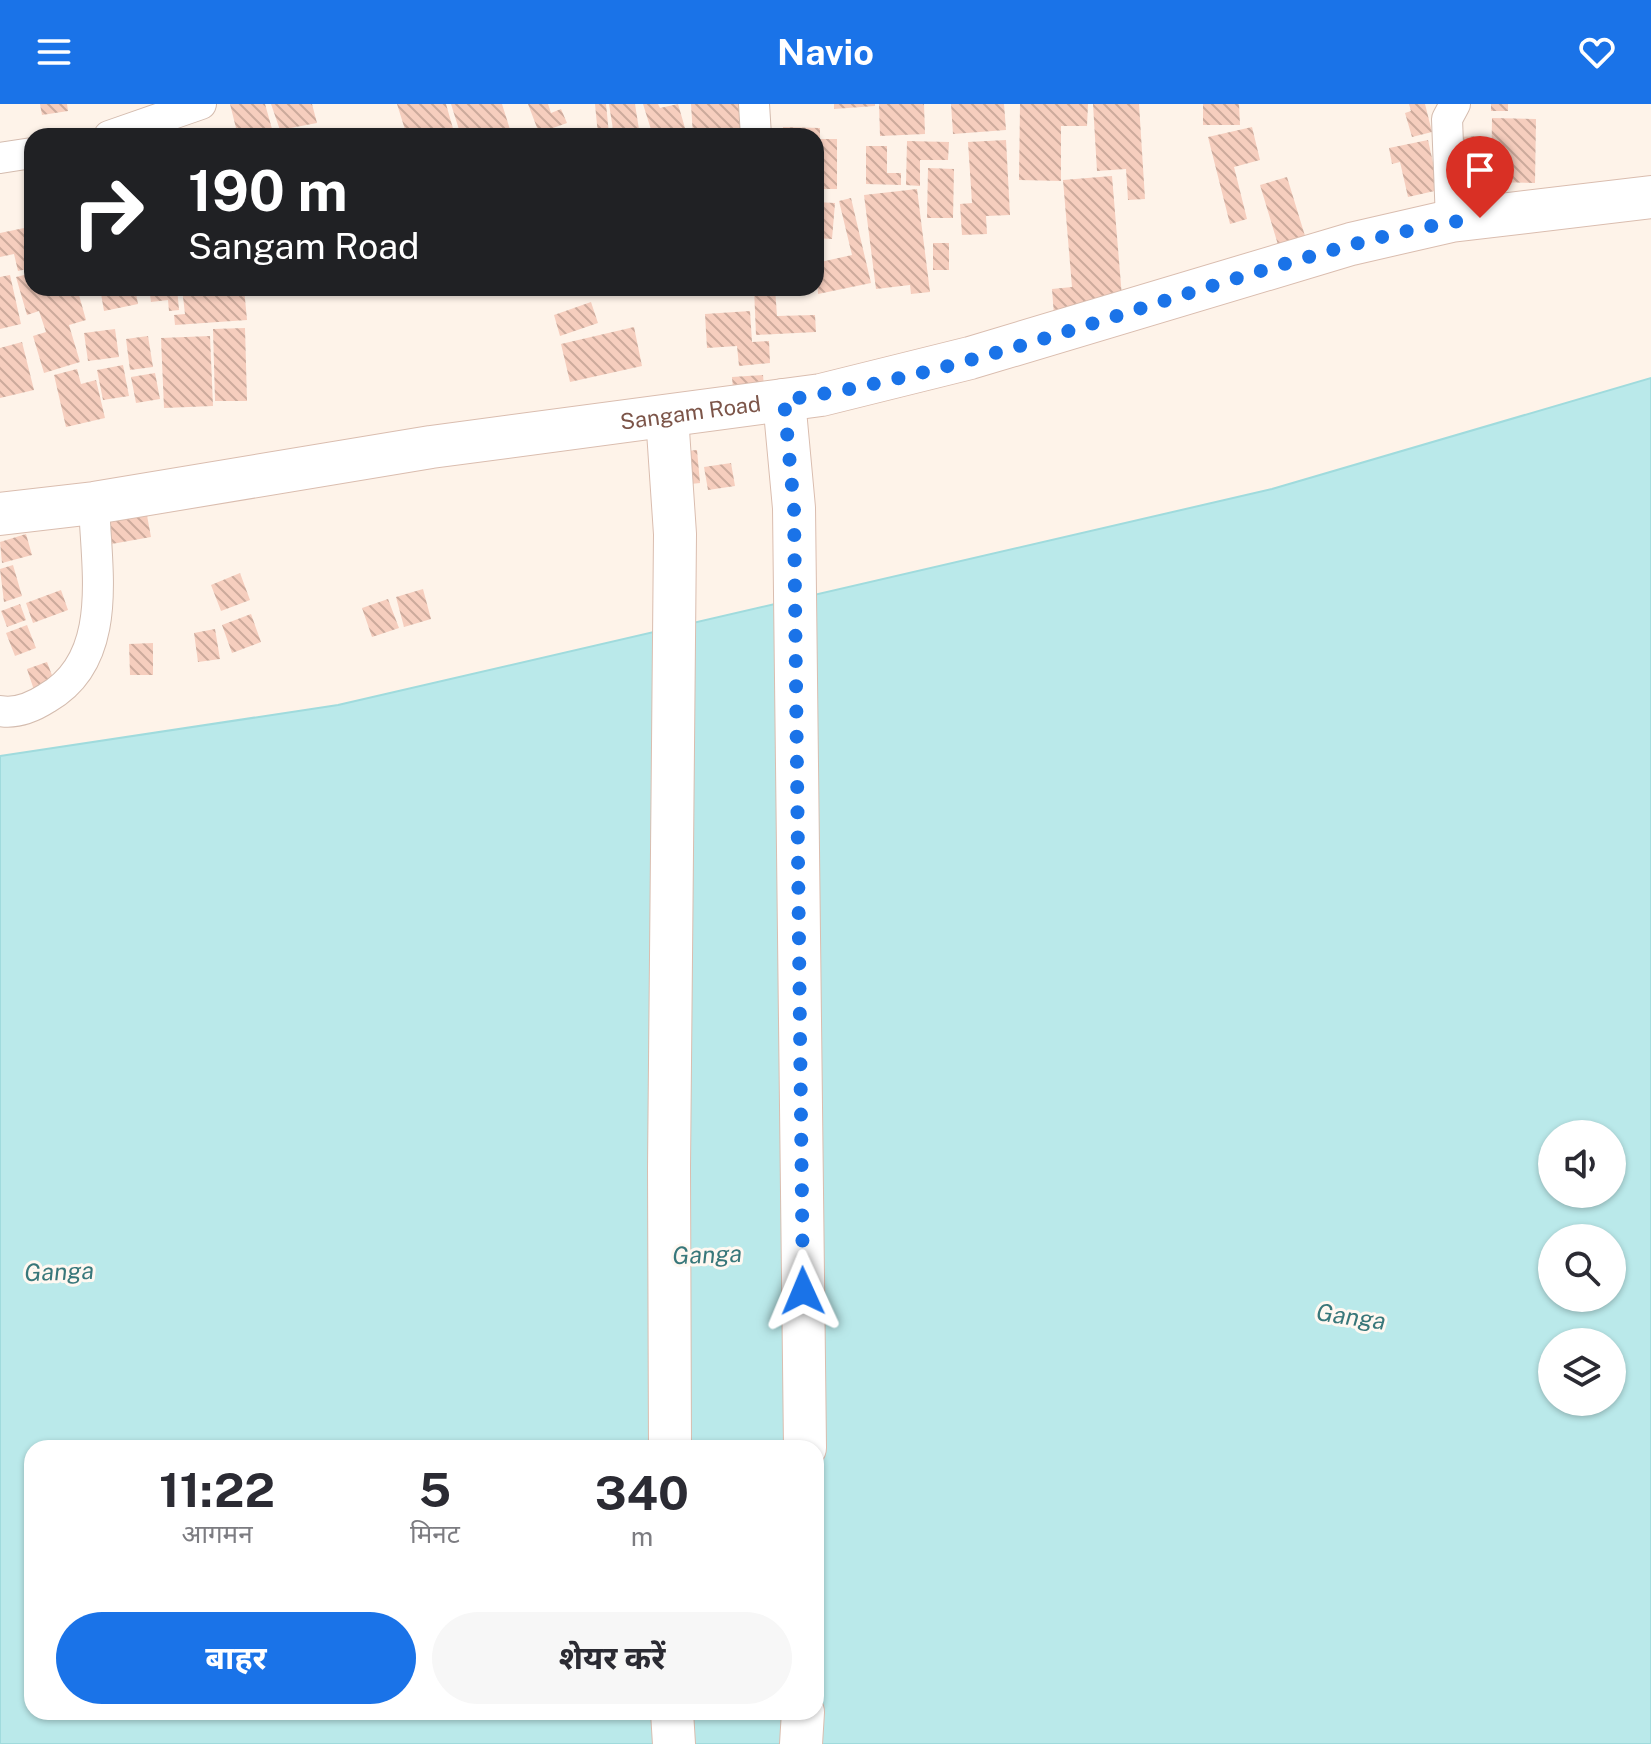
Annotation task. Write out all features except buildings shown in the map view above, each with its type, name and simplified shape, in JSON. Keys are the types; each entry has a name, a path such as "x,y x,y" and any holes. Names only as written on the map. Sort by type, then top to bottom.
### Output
{"street":[{"path":"132,128 201,104"},
{"path":"754,104 756,128"},
{"path":"1451,221 1447,119 1455,104"},
{"path":"0,158 24,154"},
{"name":"Sangam Road","path":"0,514 94,503 431,447 821,395 970,358 1351,244 1451,221 1651,197"},
{"path":"784,400 794,508 805,1440"},
{"path":"667,416 675,534 669,1168 670,1440"},
{"path":"0,711 10,713 34,706 59,691 79,670 91,643 97,618 94,503"},
{"path":"672,1720 674,1744"},
{"path":"801,1744 802,1720"}],"water":[{"name":"Ganga","path":"1651,378 1651,1744 0,1744 0,756 338,705 1272,489"}],"route":[{"path":"803,1291 794,508 784,400 821,395 970,358 1351,244 1451,221 1480,218"}]}
